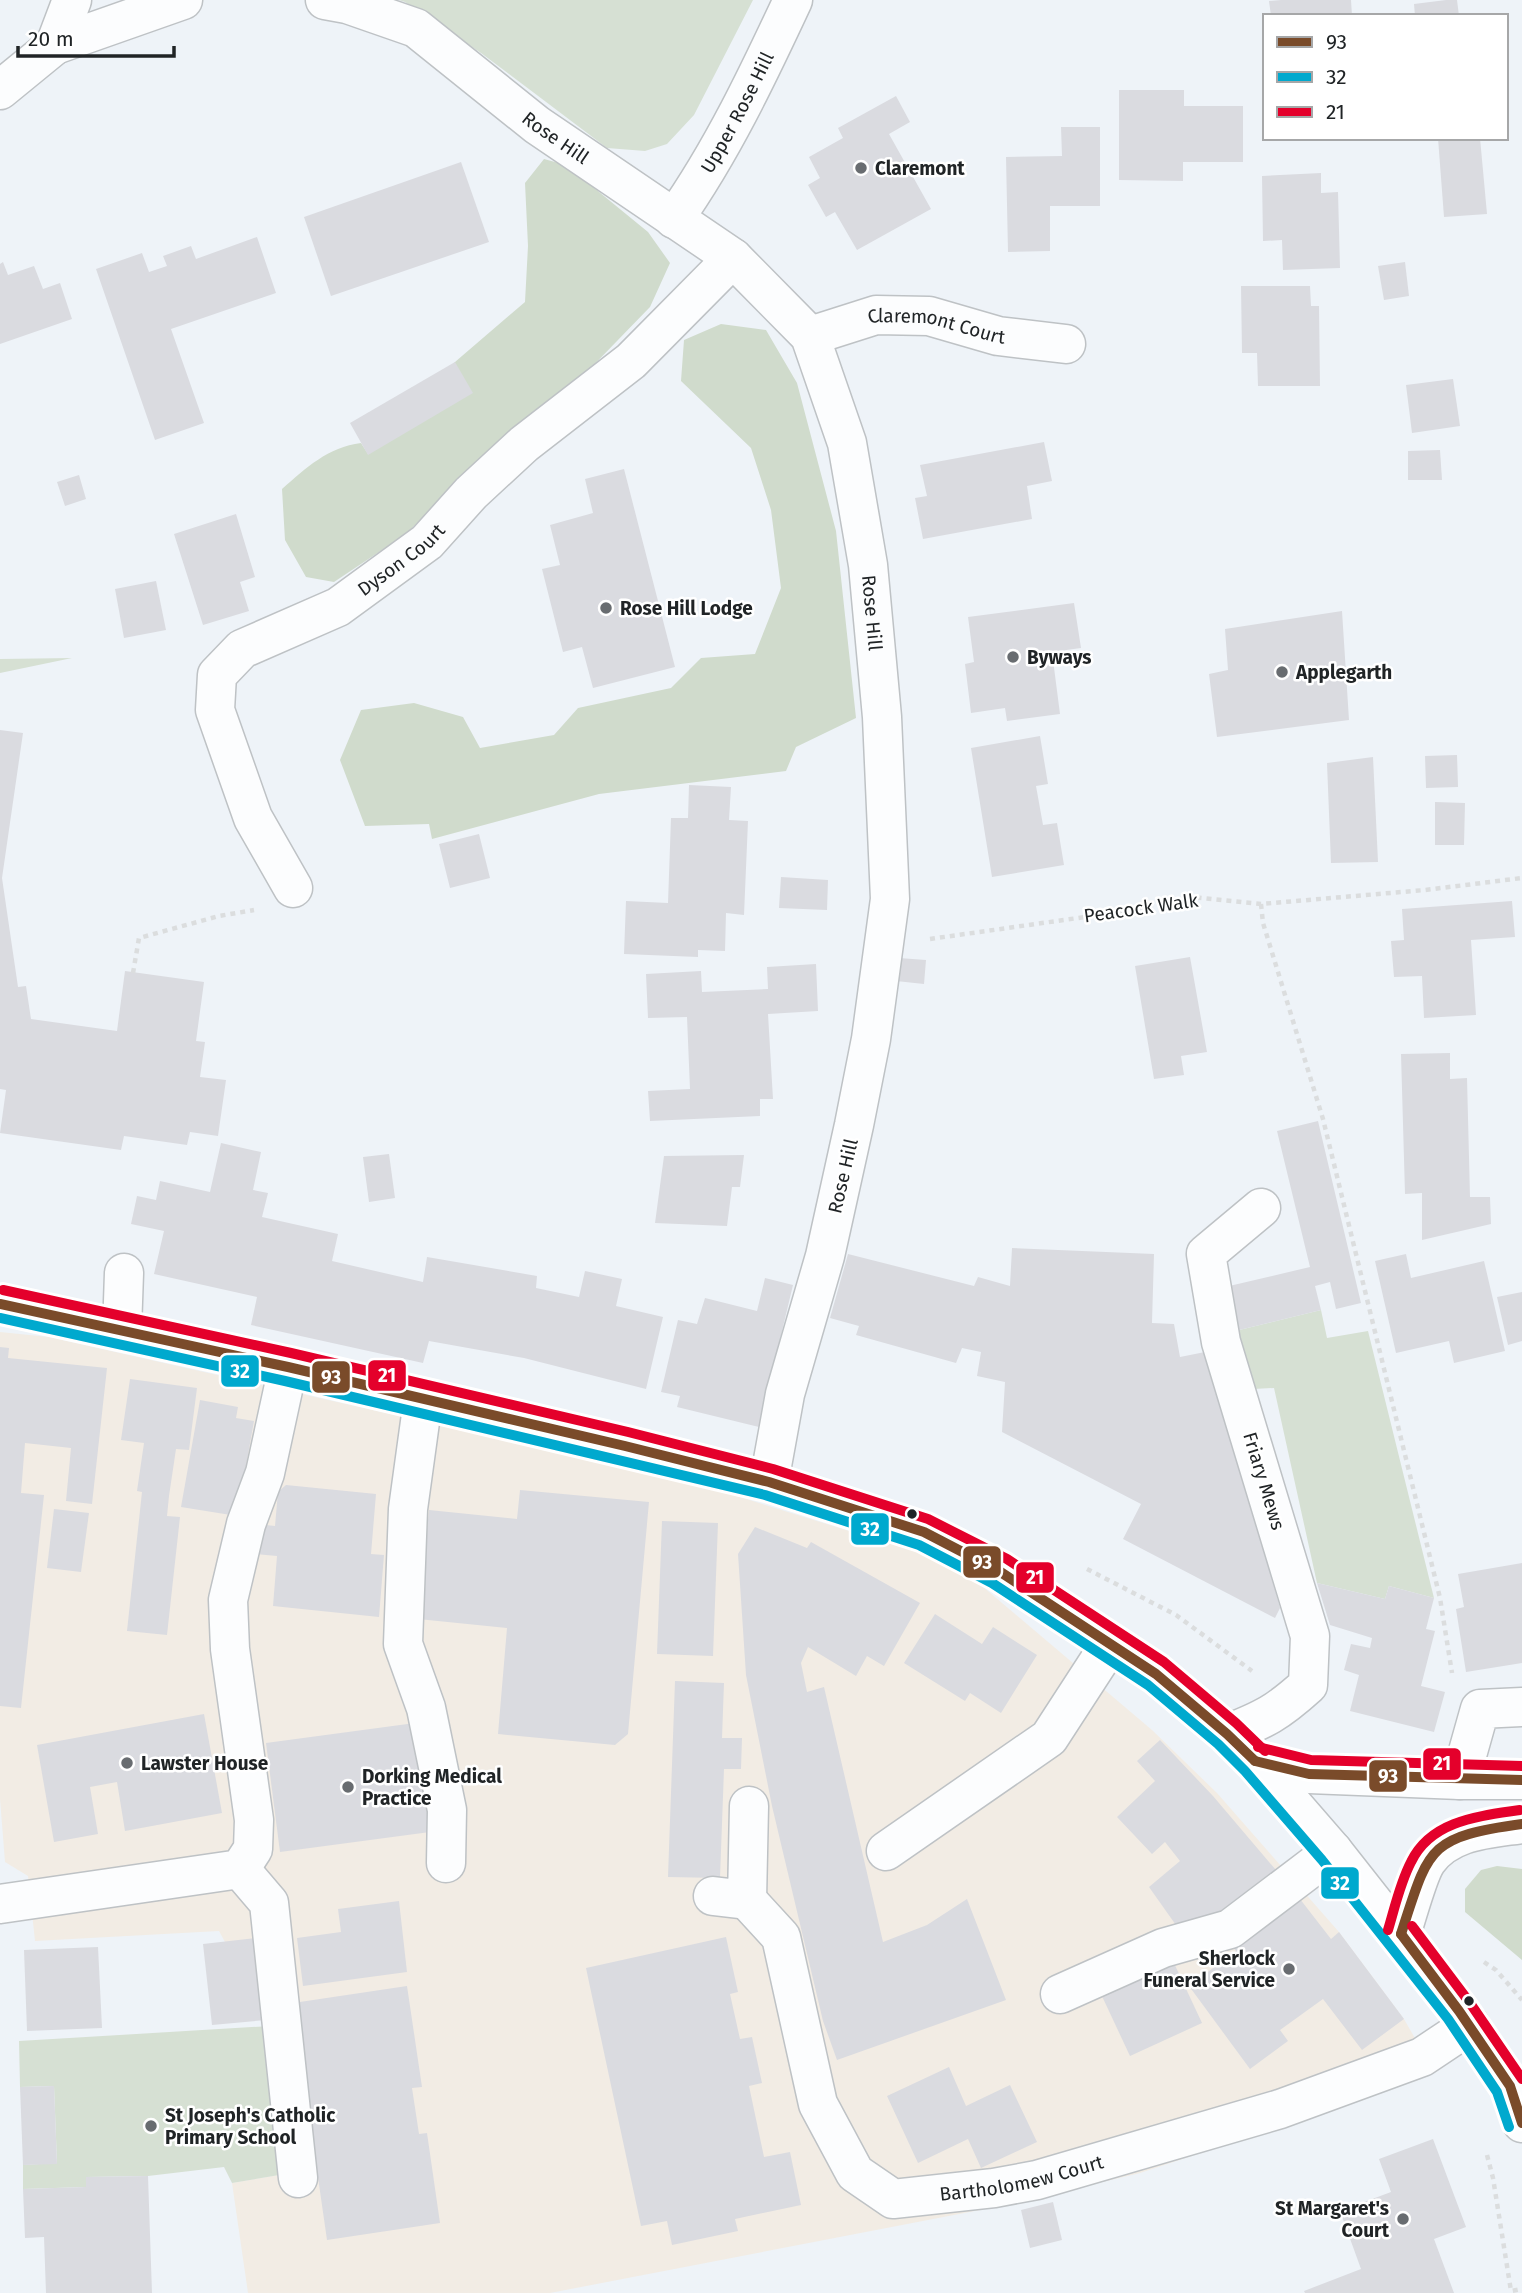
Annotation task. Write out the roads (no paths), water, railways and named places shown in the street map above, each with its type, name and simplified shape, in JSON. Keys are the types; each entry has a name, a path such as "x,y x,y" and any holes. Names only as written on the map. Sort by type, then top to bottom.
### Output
{"street":[{"path":"54,45 72,0"},
{"path":"0,90 54,45 183,0"},
{"name":"Rose Hill","path":"326,0 347,4 416,28 537,125 733,258 810,336 847,443 868,565 882,717 890,899 871,1039 854,1125 825,1256 785,1394 769,1482"},
{"name":"Upper Rose Hill","path":"674,219 703,178 760,71 793,0"},
{"name":"Dyson Court","path":"293,888 253,818 215,710 217,675 242,649 338,607 427,542 471,493 524,444 631,361 733,258"},
{"name":"Claremont Court","path":"810,336 876,315 929,316 998,336 1066,344"},
{"name":"Friary Mews","path":"1227,1734 1266,1719 1308,1685 1310,1636 1221,1342 1206,1254 1261,1208"},
{"path":"122,1330 124,1273"},
{"path":"0,1304 288,1367 769,1482 923,1532 999,1571 1156,1674 1255,1761 1401,1934 1470,2025 1510,2086 1522,2123"},
{"path":"0,1904 240,1869 253,1849 254,1820 230,1649 228,1600 246,1524 265,1473 288,1367"},
{"path":"423,1400 408,1509 403,1644 426,1708 447,1810 446,1863"},
{"path":"886,1851 1049,1738 1110,1644"},
{"path":"1460,1780 1480,1709 1522,1707"},
{"path":"1255,1761 1309,1774 1522,1780"},
{"name":"Bartholomew Court","path":"749,1806 730,1898 780,1937 818,2104 855,2173 893,2199 994,2188 1037,2180 1280,2109 1422,2057 1470,2025"},
{"path":"1401,1934 1426,1862 1448,1840 1473,1831 1522,1824"},
{"path":"1060,1994 1163,1948 1230,1928 1333,1851"},
{"path":"240,1869 268,1903 298,2178"}],"place":[{"name":"Claremont","path":"861,168"},
{"name":"Rose Hill Lodge","path":"606,608"},
{"name":"Byways","path":"1013,657"},
{"name":"Applegarth","path":"1282,672"},
{"name":"Lawster House","path":"127,1763"},
{"name":"Dorking Medical Practice","path":"348,1787"},
{"name":"Sherlock Funeral Service","path":"1289,1969"},
{"name":"St Joseph's Catholic Primary School","path":"151,2126"},
{"name":"St Margaret's Court","path":"1403,2219"}]}
